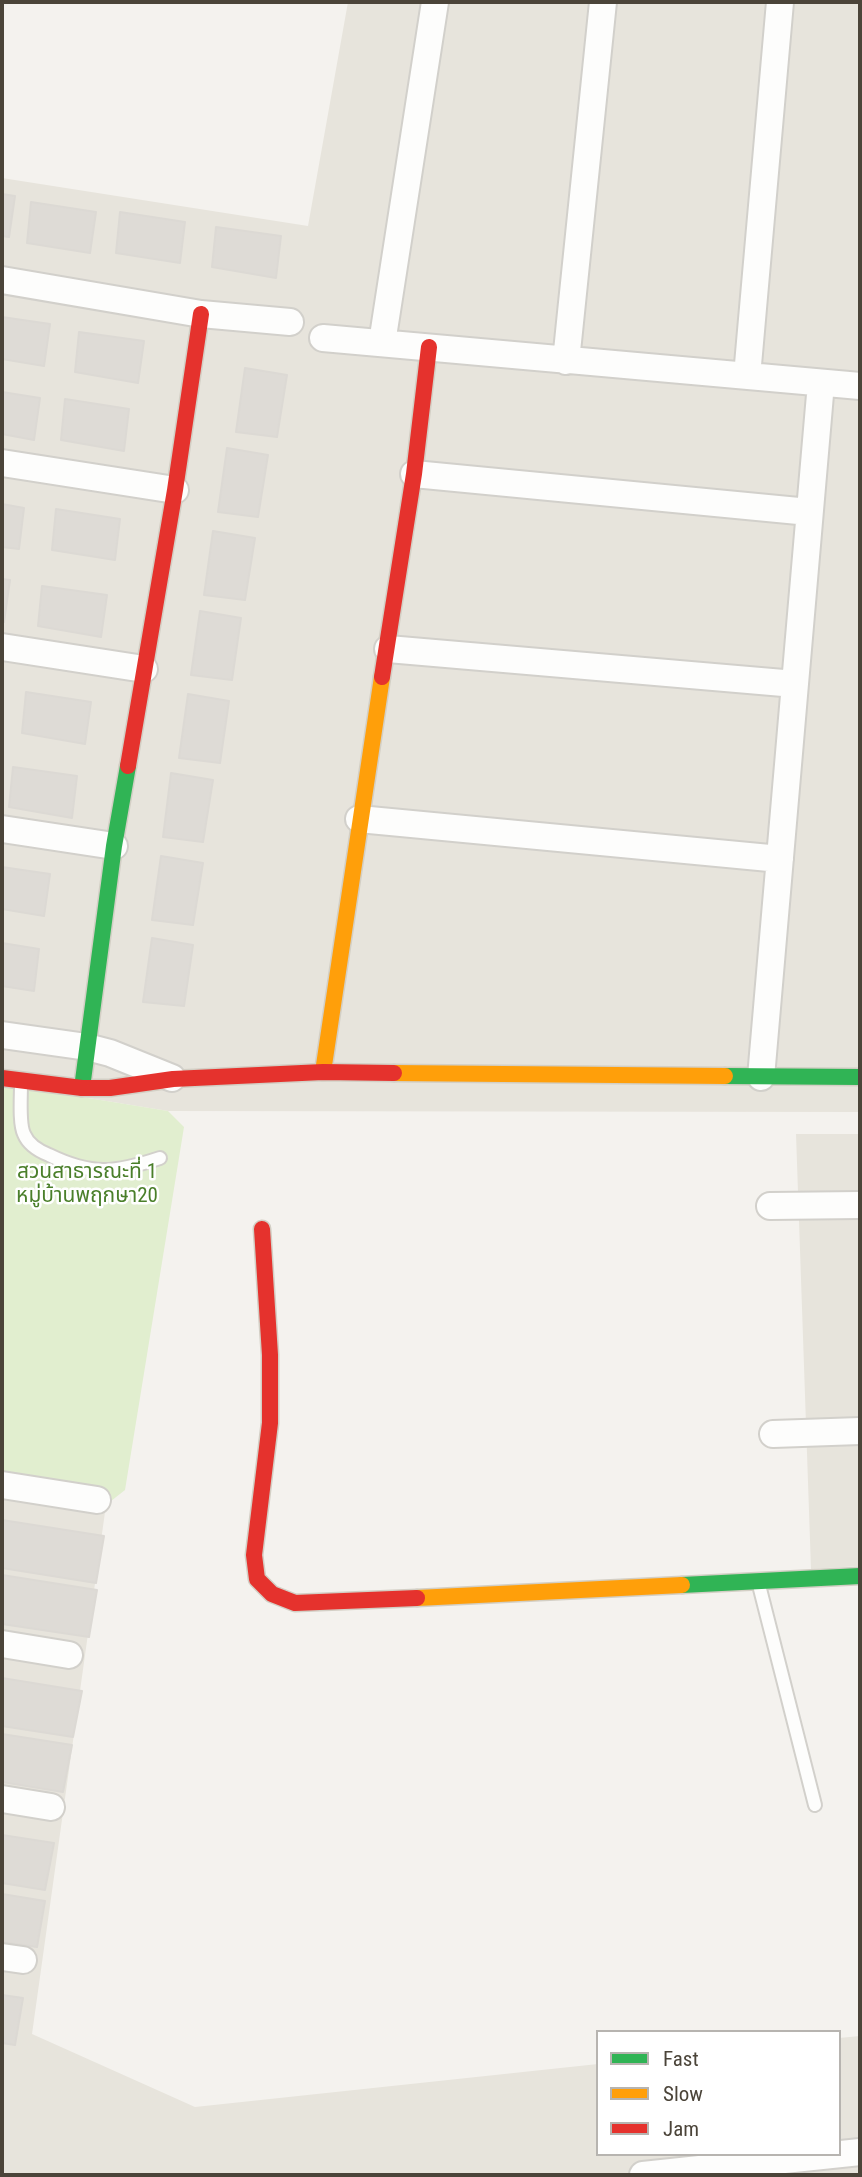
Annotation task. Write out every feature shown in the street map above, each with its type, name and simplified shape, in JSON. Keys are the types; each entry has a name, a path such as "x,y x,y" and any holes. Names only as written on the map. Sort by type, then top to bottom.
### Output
{"street":[{"path":"382,343 435,2"},
{"path":"566,361 603,2"},
{"path":"747,376 780,2"},
{"path":"2,280 201,314 290,322"},
{"path":"82,1088 114,846 175,490 201,314"},
{"path":"323,338 860,386"},
{"path":"323,1072 359,819 414,474 429,347"},
{"path":"761,1077 821,383"},
{"path":"2,463 175,490"},
{"path":"414,474 809,512"},
{"path":"2,647 144,669"},
{"path":"388,649 795,684"},
{"path":"359,819 779,859"},
{"path":"2,829 114,846"},
{"path":"2,1035 87,1047 110,1053 173,1079"},
{"path":"2,1078 82,1088 110,1088 173,1079 323,1072 860,1077"},
{"path":"770,1206 860,1205"},
{"path":"262,1230 270,1355 270,1423 254,1555 257,1578 272,1594 295,1603 330,1602 860,1576"},
{"path":"773,1434 860,1431"},
{"path":"2,1485 97,1500"},
{"path":"2,1644 69,1654"},
{"path":"2,1799 51,1807"},
{"path":"841,2154 860,2152"},
{"path":"642,2175 822,2156"}],"lane":[{"path":"20,1081 23,1134 37,1150 73,1167 100,1171 130,1168 160,1158"},
{"path":"758,1581 815,1805"}],"shaded area":[{"path":"348,2 860,2 860,1112 168,1111 2,1084 2,178 308,226"},
{"path":"796,1134 860,1134 860,1566 811,1569"},
{"path":"2,1488 106,1505 32,2034 195,2107 596,2064 596,2156 841,2156 841,2038 860,2036 860,2175 2,2175"}],"green space":[{"name":"สวนสาธารณะที่ 1 หมู่บ้านพฤกษา20","path":"2,1084 168,1111 184,1127 125,1490 106,1505 2,1488"}],"building":[{"path":"2,194 15,196 9,237 2,236"},
{"path":"31,202 96,212 90,253 27,243"},
{"path":"120,212 185,222 180,263 116,253"},
{"path":"216,227 281,236 276,278 212,267"},
{"path":"2,317 50,324 44,366 2,359"},
{"path":"79,332 144,341 138,383 75,372"},
{"path":"245,368 287,375 277,437 236,432"},
{"path":"2,392 40,398 34,440 2,434"},
{"path":"65,399 129,409 124,451 61,440"},
{"path":"227,448 268,455 258,517 218,512"},
{"path":"2,504 24,508 19,549 2,547"},
{"path":"56,509 120,519 115,560 52,550"},
{"path":"213,531 255,538 245,600 204,595"},
{"path":"2,579 10,580 4,622 2,621"},
{"path":"42,586 107,595 101,637 38,626"},
{"path":"200,611 241,618 232,680 191,675"},
{"path":"26,692 91,702 85,744 22,733"},
{"path":"188,694 229,701 220,763 179,758"},
{"path":"13,767 77,776 72,818 9,807"},
{"path":"171,773 213,780 203,842 163,837"},
{"path":"161,856 203,863 193,925 152,920"},
{"path":"2,867 50,874 44,916 2,909"},
{"path":"152,938 193,945 184,1006 143,1002"},
{"path":"2,943 39,949 34,991 2,986"},
{"path":"2,1520 104,1536 96,1583 2,1568"},
{"path":"2,1575 97,1590 89,1637 2,1624"},
{"path":"2,1678 82,1691 73,1737 2,1726"},
{"path":"2,1734 72,1745 63,1792 2,1782"},
{"path":"2,1835 54,1843 45,1890 2,1883"},
{"path":"2,1894 45,1901 37,1947 2,1942"},
{"path":"2,1995 23,1998 15,2045 2,2043"}],"traffic: fast":[{"path":"82,1088 114,846 128,766"},
{"path":"725,1076 860,1077"},
{"path":"682,1585 860,1576"}],"traffic: slow":[{"path":"323,1072 382,677"},
{"path":"394,1073 725,1076"},
{"path":"417,1598 682,1585"}],"traffic: jam":[{"path":"128,766 175,490 201,314"},
{"path":"382,677 414,474 429,347"},
{"path":"2,1078 82,1088 110,1088 173,1079 323,1072 394,1073"},
{"path":"262,1229 270,1355 270,1423 254,1555 257,1579 272,1594 295,1603 417,1598"}]}
